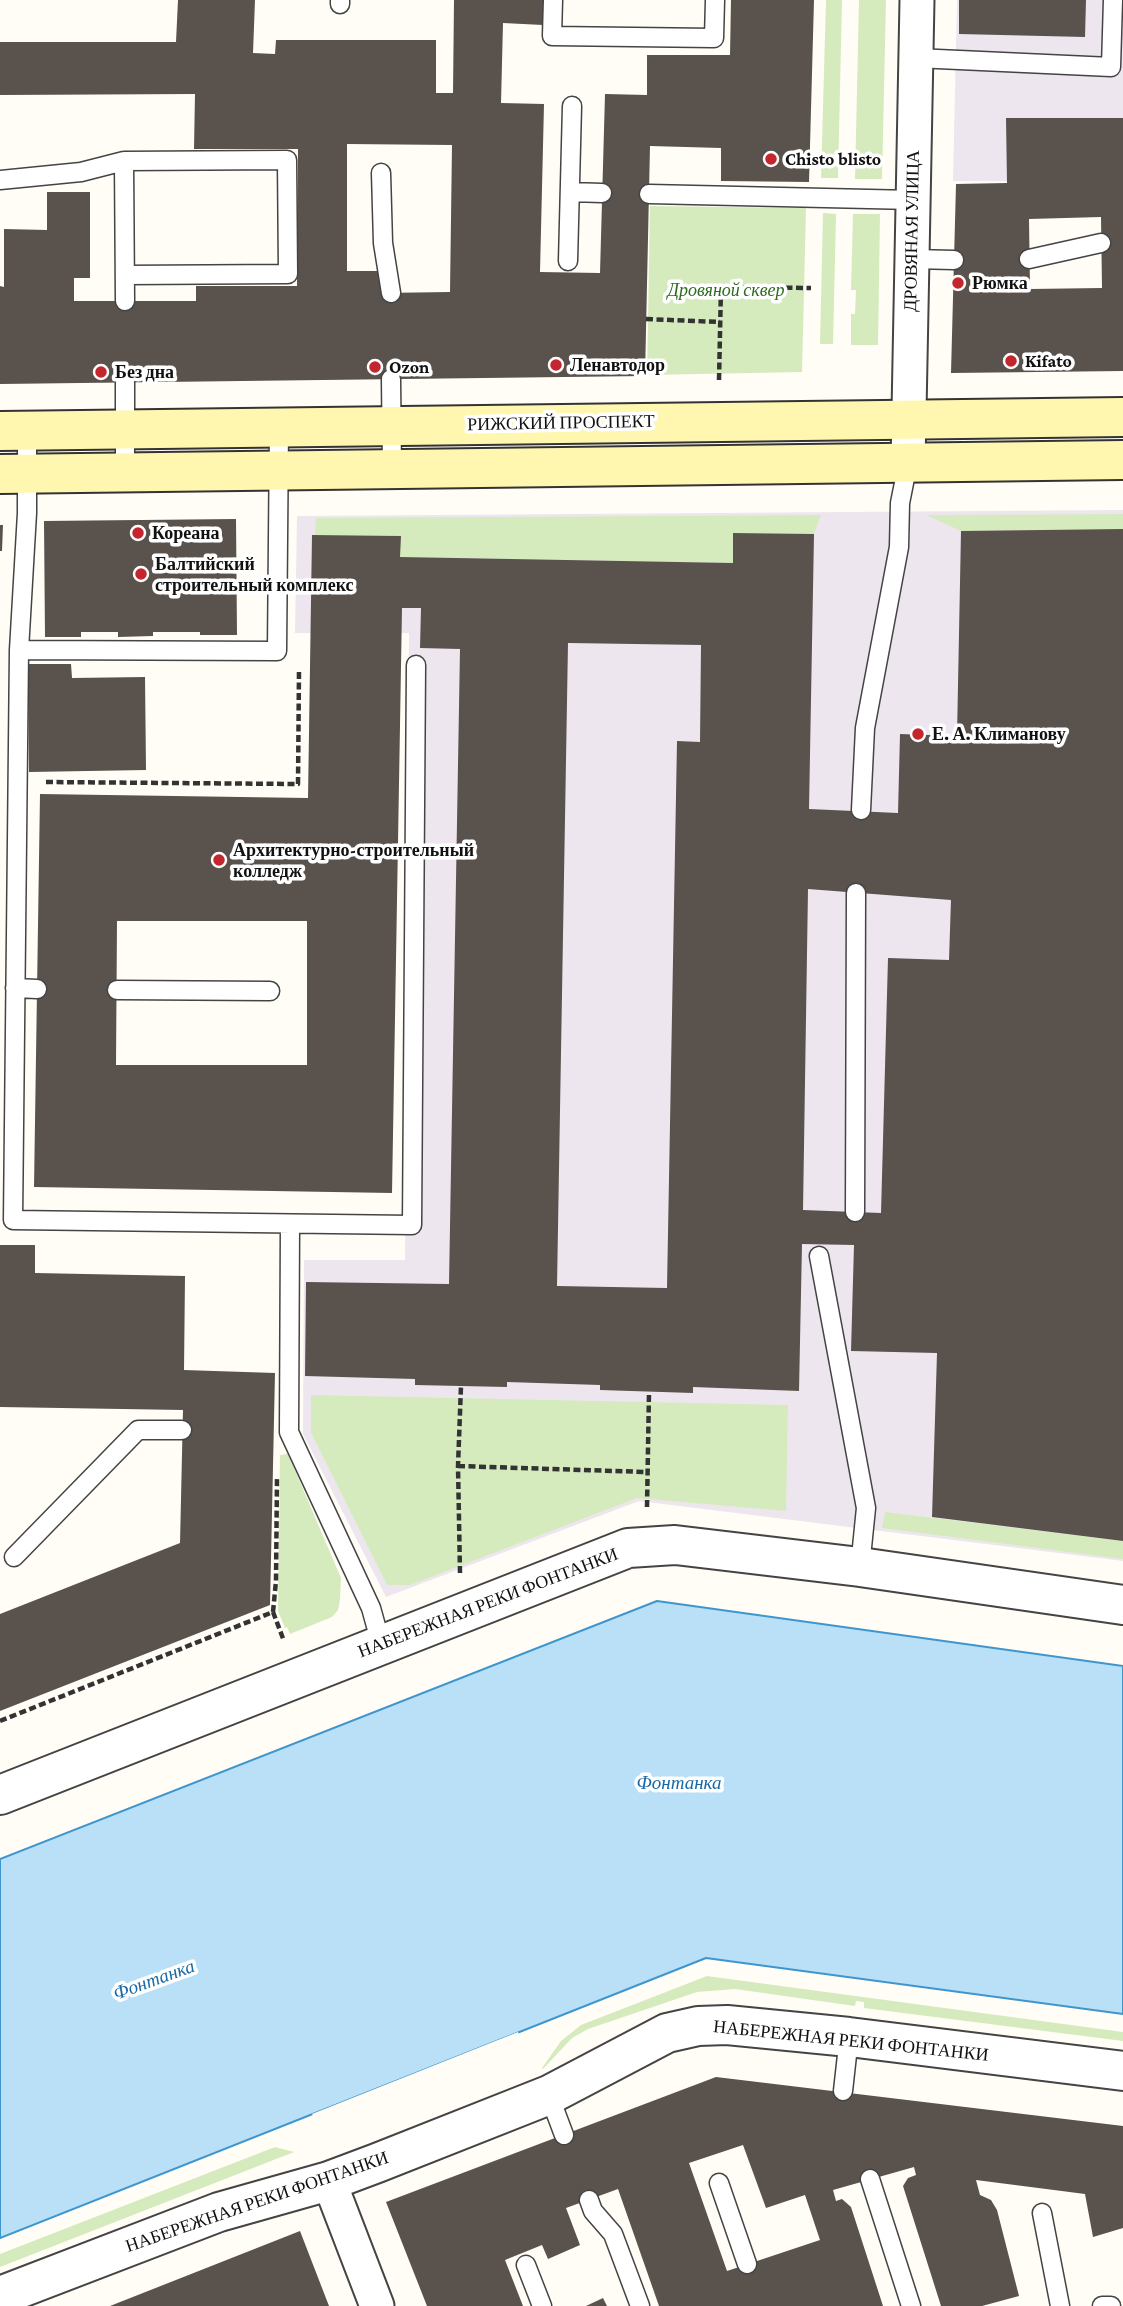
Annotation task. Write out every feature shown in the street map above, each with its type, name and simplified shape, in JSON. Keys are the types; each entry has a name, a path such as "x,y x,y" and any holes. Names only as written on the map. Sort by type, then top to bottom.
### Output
{"main road":[{"name":"РИЖСКИЙ ПРОСПЕКТ","path":"14,430 1123,416"},
{"path":"13,474 1123,460"}],"street":[{"name":"ДРОВЯНАЯ УЛИЦА","path":"908,463 917,0"},
{"name":"НАБЕРЕЖНАЯ РЕКИ ФОНТАНКИ","path":"0,1795 628,1548 675,1545 860,1567 1123,1605"},
{"name":"НАБЕРЕЖНАЯ РЕКИ ФОНТАНКИ","path":"0,2296 219,2212 329,2181 549,2095 667,2033 698,2026 727,2025 849,2037 1123,2071"},
{"path":"329,2181 376,2306"}],"lane":[{"path":"553,0 552,36 714,38 715,0"},
{"path":"916,58 1111,67 1113,0"},
{"path":"568,261 572,106"},
{"path":"0,180 81,172 124,161 287,160 288,274 125,275"},
{"path":"124,161 125,301"},
{"path":"381,173 383,243 391,293"},
{"path":"570,192 602,193"},
{"path":"649,194 913,200"},
{"path":"1029,259 1101,243"},
{"path":"912,259 954,260"},
{"path":"391,379 392,469"},
{"path":"125,382 125,472"},
{"path":"19,650 277,651 279,427"},
{"path":"14,430 19,650 18,782 8,924 15,988 13,1220 411,1225 416,665"},
{"path":"860,810 865,728 899,547 900,503 908,463"},
{"path":"855,1212 856,893"},
{"path":"15,988 37,989"},
{"path":"117,990 270,991"},
{"path":"290,1225 280,1432 371,1608 382,1644"},
{"path":"819,1256 866,1508 860,1567"},
{"path":"14,1557 138,1430 182,1430"},
{"path":"843,2091 849,2037"},
{"path":"549,2095 564,2135"},
{"path":"870,2179 911,2306"},
{"path":"719,2183 747,2264"},
{"path":"589,2200 593,2211 613,2234 640,2306"},
{"path":"1042,2213 1060,2306"},
{"path":"526,2265 542,2306"},
{"path":"1102,2306 1111,2306"}],"path":[{"path":"719,380 721,287 811,288"},
{"path":"646,319 720,321"},
{"path":"18,782 298,784 299,652 277,651"},
{"path":"460,1574 458,1466 461,1386"},
{"path":"647,1507 649,1392"},
{"path":"280,1432 273,1612 284,1641"},
{"path":"458,1466 646,1472"},
{"path":"0,1721 273,1612"}],"shaded area":[{"path":"957,0 1123,0 1123,182 953,181"},
{"path":"1123,510 1123,1561 639,1501 386,1597 303,1434 304,1260 405,1260 409,633 295,633 297,516"}],"green space":[{"path":"826,0 842,0 838,178 821,178"},
{"path":"859,0 886,0 882,179 855,179"},
{"name":"Дровяной сквер","path":"650,206 806,208 802,372 647,375"},
{"path":"823,213 836,214 833,344 820,344"},
{"path":"853,214 880,214 878,345 851,345 851,314 855,314 856,290 851,290"},
{"path":"1123,514 1123,529 961,531 926,515"},
{"path":"821,515 814,534 734,533 733,563 400,557 400,536 315,535 316,518"},
{"path":"311,1395 788,1405 786,1511 637,1498 410,1585 387,1585 311,1433"},
{"path":"288,1454 341,1578 338,1610 332,1617 290,1634 278,1611 280,1455"},
{"path":"885,1512 1123,1541 1123,1559 882,1528"},
{"path":"707,1976 1123,2032 1123,2041 864,2008 864,2002 856,2001 855,2006 735,1989 697,1992 588,2029 572,2038 542,2068 561,2041 581,2025"},
{"path":"275,2147 294,2152 0,2267 0,2254"}],"water":[{"name":"Фонтанка","path":"657,1601 1123,1666 1123,2014 706,1958 0,2238 0,1859"}],"pier":[{"path":"518,2032 519,2035 314,2117 312,2114"}],"building":[{"path":"178,0 255,0 253,53 275,54 276,40 436,40 436,93 453,93 454,0 544,0 543,25 503,23 501,103 544,104 540,272 600,273 605,94 647,95 647,55 730,55 731,0 814,0 809,182 721,181 721,148 650,146 645,376 0,384 0,286 4,287 4,229 47,230 47,192 90,192 90,278 74,278 74,301 196,301 196,286 297,286 298,149 194,149 195,94 0,95 0,42 176,42","holes":["347,144 452,145 450,292 381,293 381,271 347,271"]},
{"path":"959,0 1086,0 1085,37 959,34"},
{"path":"1006,118 1123,118 1123,371 951,373 956,184 1007,183","holes":["1101,217 1102,288 1030,289 1029,219"]},
{"path":"236,519 237,635 153,632 153,636 118,637 118,632 81,632 81,637 45,637 44,521"},
{"path":"0,525 3,525 2,551 0,551"},
{"path":"1123,529 1123,1541 932,1517 937,1353 851,1351 854,1245 802,1244 799,1391 693,1387 693,1393 600,1390 600,1385 507,1382 507,1387 415,1385 415,1379 305,1376 306,1282 449,1284 460,649 420,648 421,608 402,608 392,1193 34,1187 40,794 308,798 312,535 401,536 400,557 733,563 733,533 814,534 809,809 898,813 900,734 957,736 961,531","holes":["568,643 701,645 700,742 677,741 667,1288 557,1286","808,889 951,900 949,960 888,958 881,1213 803,1210","117,921 307,921 307,1065 116,1065"]},
{"path":"28,664 71,664 72,678 145,677 146,770 29,772"},
{"path":"0,1245 35,1245 35,1273 185,1276 184,1370 275,1373 270,1605 0,1711 0,1614 180,1543 183,1410 0,1407"},
{"path":"716,2077 1123,2126 1123,2228 1093,2237 1085,2194 976,2180 980,2195 991,2200 997,2210 1019,2296 982,2306 941,2306 903,2186 908,2178 916,2175 914,2167 833,2190 836,2201 842,2199 851,2207 883,2306 659,2306 618,2189 566,2208 580,2245 548,2259 542,2245 505,2260 523,2306 427,2306 386,2202","holes":["743,2145 766,2208 805,2195 820,2240 727,2271 689,2163"]},
{"path":"300,2231 329,2306 110,2306"},
{"path":"603,2298 607,2306 586,2306"}],"place":[{"name":"Chisto blisto","path":"771,159"},
{"name":"Рюмка","path":"958,283"},
{"name":"Kifato","path":"1011,361"},
{"name":"Ленавтодор","path":"556,365"},
{"name":"Ozon","path":"375,367"},
{"name":"Без дна","path":"101,372"},
{"name":"Кореана","path":"138,533"},
{"name":"Балтийский строительный комплекс","path":"141,574"},
{"name":"Е. А. Климанову","path":"918,734"},
{"name":"Архитектурно-строительный колледж","path":"219,860"}]}
